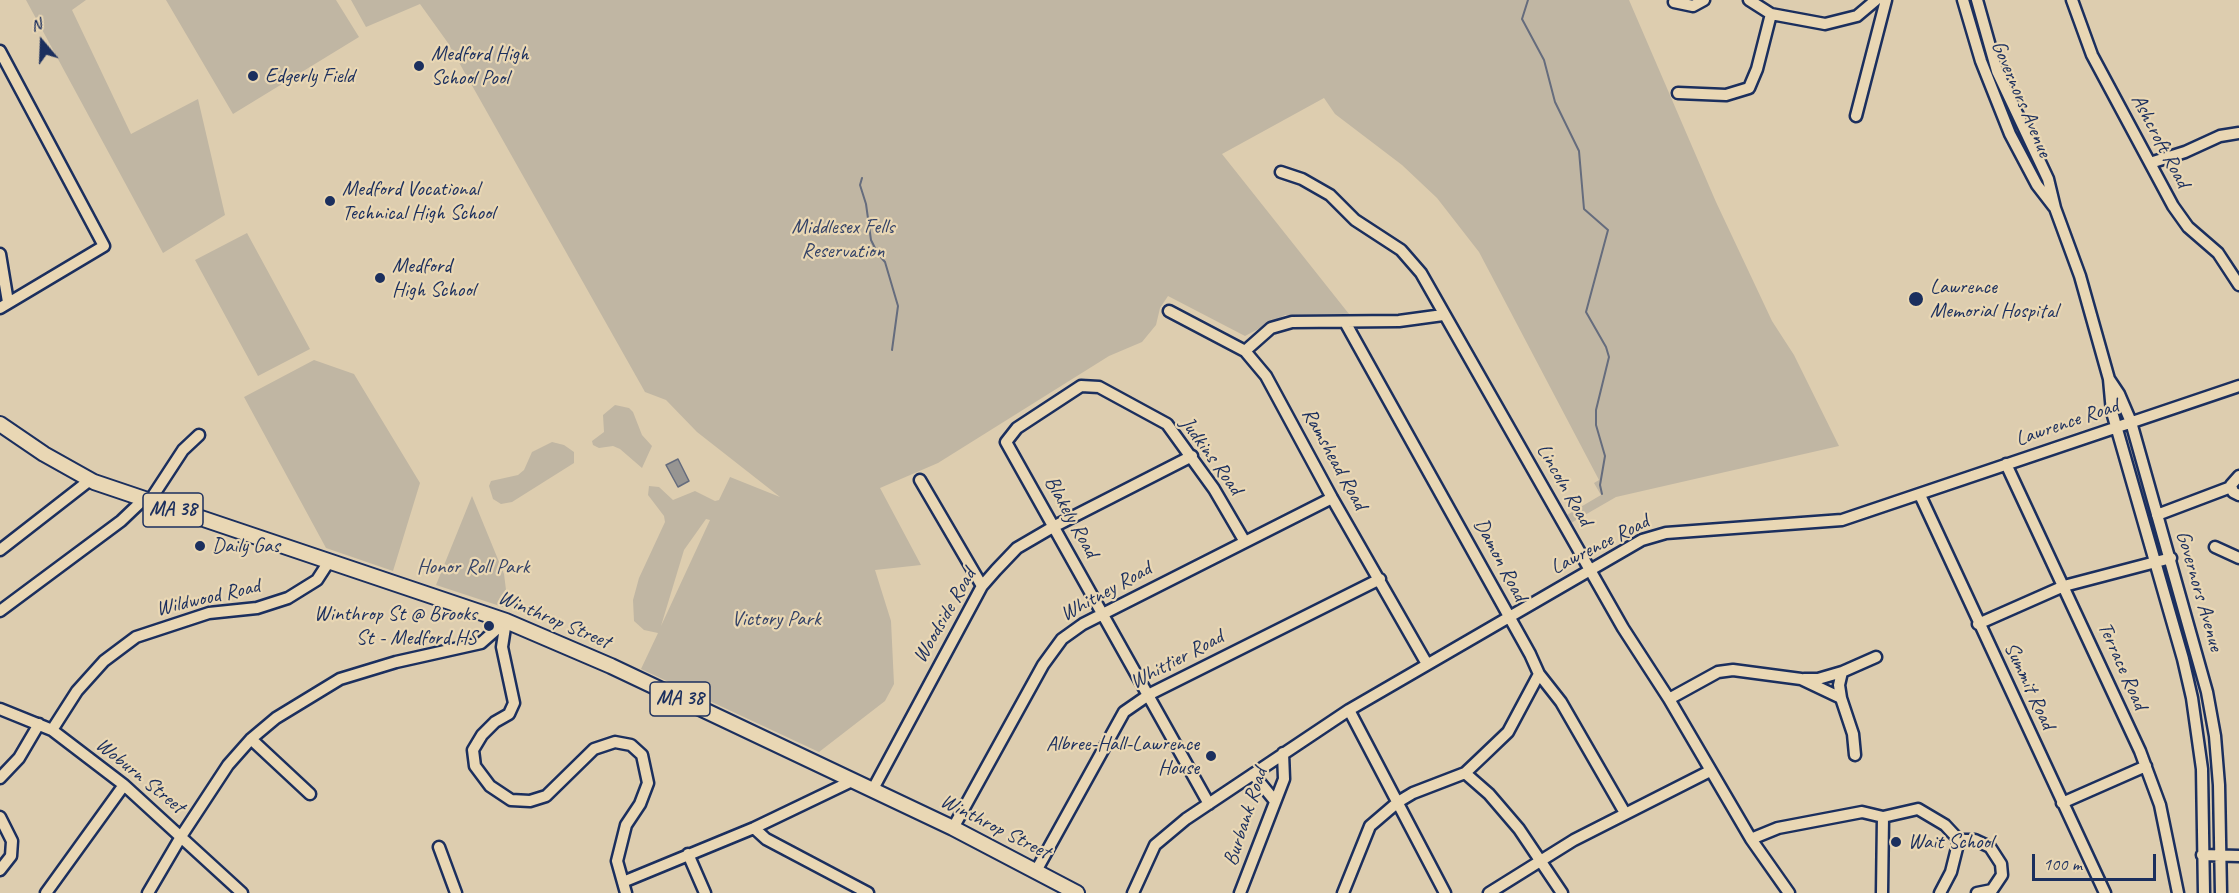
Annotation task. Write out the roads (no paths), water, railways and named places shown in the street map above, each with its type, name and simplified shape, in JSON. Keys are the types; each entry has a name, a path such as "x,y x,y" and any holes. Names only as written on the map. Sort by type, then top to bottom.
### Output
{"main road":[{"name":"Winthrop Street","path":"0,424 44,454 90,480 328,563 506,621 611,666 873,789 1077,893"}],"street":[{"path":"1674,2 1693,6 1704,0"},
{"path":"1749,0 1771,14 1825,24 1857,16 1868,17 1880,25"},
{"path":"1857,16 1876,0"},
{"path":"1856,116 1886,0"},
{"name":"Governors Avenue","path":"1977,0 1997,71 2048,179 2055,208 2075,260 2109,379 2109,397 2116,426 2183,659 2198,735 2202,769 2204,893"},
{"name":"Ashcroft Road","path":"2072,0 2092,55 2184,222 2218,253 2239,285"},
{"name":"Governors Avenue","path":"1965,2 1981,61 2010,134 2037,185 2055,208"},
{"path":"1678,93 1726,95 1749,88 1757,69 1771,14"},
{"path":"0,51 104,246 4,305 0,254"},
{"path":"2150,163 2185,152 2220,136 2239,134"},
{"name":"Lincoln Road","path":"1281,172 1302,179 1330,195 1355,220 1401,250 1421,273 1623,628 1669,699 1752,839 1789,893"},
{"name":"Ramshead Road","path":"1169,311 1245,351 1266,376 1332,498 1427,663"},
{"path":"1245,351 1271,328 1292,322 1399,321 1443,315"},
{"name":"Damon Road","path":"1345,322 1539,674 1561,702 1625,813"},
{"name":"Governors Avenue","path":"2109,379 2119,394 2131,422 2207,692 2215,736 2221,893"},
{"name":"Judkins Road","path":"1010,437 1017,428 1081,386 1099,387 1167,424 1192,456 1245,542"},
{"name":"Lawrence Road","path":"1132,893 1155,845 1209,804 1349,710 1642,540 1666,533 1842,520 2239,386"},
{"path":"0,611 146,501 183,450 199,435"},
{"name":"Blakely Road","path":"1010,437 1006,442 1150,694 1209,804"},
{"name":"Woodside Road","path":"873,789 982,586 1017,548 1053,527 1192,456"},
{"name":"Terrace Road","path":"2007,464 2146,766 2160,805 2178,893"},
{"path":"2157,515 2235,491 2233,480 2239,476"},
{"path":"0,550 90,480"},
{"path":"920,480 982,586"},
{"name":"Summit Road","path":"1920,495 2105,893"},
{"name":"Whitney Road","path":"953,828 1043,664 1062,639 1104,613 1332,498"},
{"path":"2215,547 2239,558"},
{"path":"1978,624 2064,586 2171,558"},
{"name":"Wildwood Road","path":"52,730 76,691 104,661 136,637 200,616 257,608 288,598 317,580 328,563"},
{"name":"Whittier Road","path":"1036,871 1124,712 1150,694 1380,579"},
{"path":"506,621 502,647 514,703 509,714 495,722 482,735 473,750 475,766 490,786 511,800 530,801 546,796 594,749 615,742 631,746 642,755 648,783 640,804 626,825 617,861 626,893"},
{"path":"148,893 182,835 228,765 251,739 276,718 340,679 396,662 481,644 506,621"},
{"path":"1669,699 1718,672 1733,670 1813,680 1842,672 1876,657"},
{"path":"1842,672 1839,685 1841,698 1853,734 1856,755"},
{"path":"1343,893 1371,826 1398,802 1413,793 1465,773 1508,732 1539,674"},
{"path":"1801,679 1841,698"},
{"name":"Woburn Street","path":"0,709 52,730 124,785 182,835 242,893"},
{"path":"1349,710 1445,893"},
{"path":"0,778 19,758 39,724"},
{"path":"251,739 310,794"},
{"name":"Burbank Road","path":"1240,893 1284,779 1283,753"},
{"path":"2062,803 2146,766"},
{"path":"1489,893 1538,861 1625,813 1710,771"},
{"path":"1465,773 1489,794 1518,829 1562,893"},
{"path":"1253,774 1275,801"},
{"path":"623,882 754,828 854,780"},
{"path":"46,893 124,785"},
{"path":"1752,839 1778,828 1862,812 1883,817 1918,809 1945,825 1959,840 1975,840 1990,847 2001,864 2002,875 1992,890 1977,893"},
{"path":"0,817 12,841 11,856 0,870"},
{"path":"1882,893 1883,817"},
{"path":"754,828 766,839 868,893"},
{"path":"1940,893 1952,873 1959,840"},
{"path":"439,847 456,893"},
{"path":"688,854 705,893"},
{"path":"2202,855 2239,856"}],"waterway":[{"path":"1528,0 1522,19 1544,60 1555,102 1579,151 1584,209 1608,230 1586,312 1606,347 1609,357 1596,410 1596,425 1605,456 1600,485 1602,494"},
{"path":"862,178 860,185 866,204 871,240 885,262 898,306 892,350"}],"place":[{"name":"Medford High School Pool","path":"419,66"},
{"name":"Edgerly Field","path":"253,76"},
{"name":"Medford Vocational Technical High School","path":"330,201"},
{"name":"Medford High School","path":"380,278"},
{"name":"Lawrence Memorial Hospital","path":"1916,299"},
{"name":"Daily Gas","path":"200,546"},
{"name":"Winthrop St @ Brooks St - Medford HS","path":"489,626"},
{"name":"Albree-Hall-Lawrence House","path":"1211,756"},
{"name":"Wait School","path":"1896,842"}],"park label":[{"name":"Middlesex Fells Reservation","path":"843,239"},
{"name":"Honor Roll Park","path":"473,567"},
{"name":"Victory Park","path":"776,619"}]}
